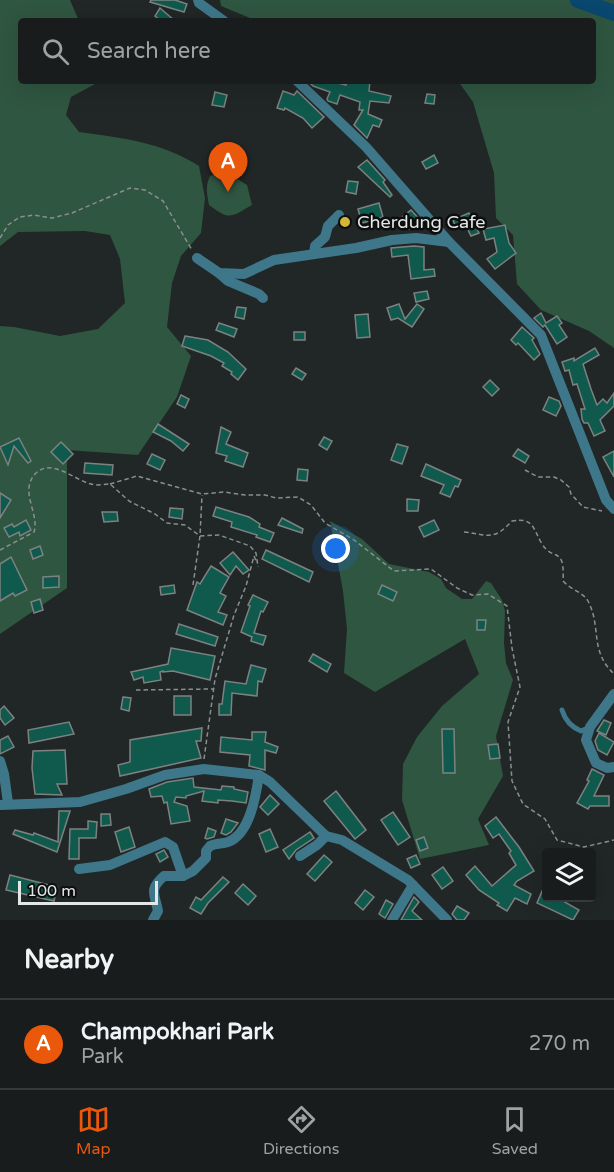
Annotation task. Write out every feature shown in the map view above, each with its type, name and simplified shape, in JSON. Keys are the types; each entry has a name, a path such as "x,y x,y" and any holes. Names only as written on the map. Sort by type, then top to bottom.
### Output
{"street":[{"path":"198,0 220,18"},
{"path":"300,84 366,147 449,242 541,335 606,500 614,509"},
{"path":"314,254 315,246 325,237 328,226 339,215"},
{"path":"219,273 244,274 274,260 405,238 449,242"},
{"path":"197,258 228,281 259,294 263,298"},
{"path":"614,694 590,727 586,740 596,763 607,768 614,768"},
{"path":"0,761 4,774 4,804 80,802 165,775 204,769 259,775 270,782 326,836 342,840 413,885 447,920"},
{"path":"153,920 159,911 153,897 158,882 164,876 183,876 193,871 206,858 206,851 210,846 228,842 241,831 252,810 259,775"},
{"path":"300,856 326,836"},
{"path":"79,869 110,865 165,842 173,847 183,876"},
{"path":"392,920 413,885"}],"lane":[{"path":"562,710 564,717 573,728 581,731 590,727"}],"path":[{"path":"0,238 8,225 20,217 34,215 52,218 72,213 130,188 145,190 163,201 197,258"},
{"path":"0,549 34,532 36,525 29,501 29,485 37,472 46,468 56,468 75,479 94,485 110,484 137,476 202,495 224,492 276,498 298,497 311,505 325,523 354,540 394,572 431,569 457,588 472,595 488,594 507,606 520,687 508,722 512,781 523,804 545,819 557,840 584,847 614,840"},
{"path":"525,470 538,477 554,477 561,480 584,507 602,511"},
{"path":"110,484 129,501 167,523 185,525 200,536 219,535 250,546 256,553 258,567 254,556 218,668 204,750 204,769"},
{"path":"192,585 200,536 202,495"},
{"path":"464,532 493,536 501,534 512,521 531,523 543,546 560,556 563,563 563,581 572,590 583,594 589,602 596,624 598,652 614,674"},
{"path":"136,690 214,689"}],"green space":[{"path":"0,0 70,0 78,18 18,18 18,84 95,84 71,97 66,115 79,132 156,146 199,166 205,198 201,233 181,256 172,283 167,327 191,356 177,397 138,455 67,450 67,588 0,634 0,326 60,336 98,329 125,303 120,259 110,235 85,231 18,232 0,246"},
{"path":"220,0 614,0 614,348 589,331 541,310 517,284 513,235 496,218 494,173 473,102 460,84 596,84 596,18 250,18 221,6"},
{"path":"225,171 247,185 252,205 230,216 209,205 207,194 207,183 210,176"},
{"path":"330,521 362,539 389,564 429,572 441,579 446,588 462,599 472,599 486,581 491,583 502,600 505,611 506,663 513,680 496,736 503,776 478,819 489,845 420,859 402,800 403,764 417,737 442,706 479,674 465,639 375,692 344,673 347,629 343,591"}],"building":[{"path":"151,0 175,0 187,4 184,12 150,2"},
{"path":"160,8 172,18 157,18 155,16"},
{"path":"311,84 370,84 369,91 391,96 389,103 370,101 368,114 382,120 379,127 373,125 367,138 354,125 363,110 359,110 360,102 340,95 337,104 328,101 330,92"},
{"path":"283,91 294,95 297,91 324,117 312,128 303,118 285,108 284,110 277,108"},
{"path":"215,92 227,95 224,107 212,105"},
{"path":"427,94 435,95 434,104 425,103"},
{"path":"434,155 438,163 426,169 422,162"},
{"path":"367,160 385,180 383,182 392,195 390,197 358,167"},
{"path":"348,181 358,182 356,194 346,192"},
{"path":"379,203 383,217 362,223 358,209"},
{"path":"411,210 420,220 409,229 401,218"},
{"path":"469,213 479,233 471,236 465,224 456,228 453,220"},
{"path":"505,225 509,243 516,253 495,269 487,259 497,252 494,238 486,240 483,229"},
{"path":"424,247 424,270 434,269 435,276 411,279 408,255 392,257 391,248"},
{"path":"427,291 429,299 416,302 414,293"},
{"path":"399,304 405,319 417,304 424,309 412,327 398,318 391,320 387,308"},
{"path":"237,307 246,308 244,319 235,317"},
{"path":"541,313 546,323 557,316 562,323 559,325 567,337 557,344 545,325 543,327 534,318"},
{"path":"368,314 370,337 357,338 355,315"},
{"path":"219,323 237,329 234,337 216,330"},
{"path":"522,327 534,338 532,340 540,354 534,360 518,343 516,345 511,340"},
{"path":"294,332 305,332 305,340 294,340"},
{"path":"185,336 208,340 228,352 246,369 238,380 231,374 232,372 222,366 224,363 182,346"},
{"path":"595,348 599,355 583,364 591,389 597,405 603,399 607,403 614,393 614,406 600,420 605,431 594,436 588,423 584,423 582,419 581,409 585,409 577,384 573,385 569,370 565,371 562,362 574,358 574,361"},
{"path":"296,368 306,374 302,380 292,374"},
{"path":"490,380 499,389 492,396 483,387"},
{"path":"181,395 189,399 185,408 177,404"},
{"path":"549,397 559,401 561,406 556,416 543,410"},
{"path":"158,424 189,444 183,451 171,441 153,432"},
{"path":"221,427 231,432 226,444 248,453 243,467 225,461 227,456 216,453"},
{"path":"324,437 332,441 327,450 319,445"},
{"path":"19,438 31,461 28,463 14,446 8,465 0,447"},
{"path":"61,442 73,454 63,464 51,452"},
{"path":"397,444 408,447 402,464 391,460"},
{"path":"518,449 529,456 525,463 513,456"},
{"path":"614,451 614,477 603,457"},
{"path":"152,454 165,460 160,470 147,464"},
{"path":"85,463 113,465 112,475 84,473"},
{"path":"426,464 461,480 450,497 440,493 444,485 421,476"},
{"path":"298,469 308,470 307,481 297,480"},
{"path":"0,493 11,500 0,518"},
{"path":"407,499 419,500 418,511 407,511"},
{"path":"216,507 249,517 260,524 259,527 274,533 270,542 256,537 257,535 231,527 232,522 213,516"},
{"path":"170,508 183,509 182,519 169,517"},
{"path":"102,512 117,512 118,521 104,522"},
{"path":"282,518 303,529 302,533 278,525"},
{"path":"26,520 31,530 20,536 19,532 9,537 4,528 12,524 14,527"},
{"path":"434,520 439,530 424,537 419,527"},
{"path":"40,546 43,555 33,559 30,550"},
{"path":"266,550 313,572 309,582 262,559"},
{"path":"233,552 249,570 243,574 236,566 230,575 220,563"},
{"path":"11,557 27,590 15,596 13,593 0,601 0,564"},
{"path":"211,566 229,577 220,593 226,596 218,612 227,615 223,625 187,610 197,582 200,584"},
{"path":"59,576 59,587 43,588 43,577"},
{"path":"174,585 175,593 161,595 160,587"},
{"path":"382,585 397,592 393,601 378,594"},
{"path":"253,595 268,602 263,612 261,611 254,633 266,636 263,645 251,641 252,637 241,632"},
{"path":"40,599 43,610 34,613 31,602"},
{"path":"477,620 486,620 485,630 477,630"},
{"path":"179,624 218,637 215,646 176,634"},
{"path":"171,648 215,656 210,680 173,671 163,671 160,672 161,680 144,683 143,677 134,680 131,672 168,664"},
{"path":"313,654 331,664 327,672 309,661"},
{"path":"251,665 266,669 262,682 258,681 257,696 232,693 231,715 219,715 219,704 222,704 225,681 246,684"},
{"path":"174,696 191,696 191,715 174,715"},
{"path":"123,697 131,698 129,711 121,709"},
{"path":"4,706 14,718 5,725 0,718 0,710"},
{"path":"604,720 611,723 606,735 597,731"},
{"path":"69,722 74,734 29,743 28,730"},
{"path":"202,728 201,741 196,741 201,758 120,776 118,765 130,762 130,740"},
{"path":"442,729 454,729 455,773 443,773"},
{"path":"252,732 266,732 265,742 278,747 276,753 265,750 265,770 249,766 250,755 220,752 221,737 252,740"},
{"path":"599,733 614,742 607,755 598,750 595,741"},
{"path":"8,736 14,747 0,754 0,740"},
{"path":"498,744 500,758 490,759 488,745"},
{"path":"65,750 67,784 57,784 62,795 35,794 33,751"},
{"path":"592,769 604,775 594,796 609,796 609,806 590,806 588,809 577,803 589,781 587,780"},
{"path":"193,778 194,787 221,790 222,786 234,787 234,789 248,792 246,803 202,801 204,791 186,796 186,798 176,797 174,802 187,806 190,821 171,824 167,802 164,803 162,796 151,797 149,789 167,782"},
{"path":"336,791 366,830 355,839 324,801"},
{"path":"270,795 279,804 268,815 260,807"},
{"path":"59,811 70,811 57,852 13,834 15,830 33,835 34,833 58,842"},
{"path":"393,812 410,837 398,845 381,820"},
{"path":"101,814 110,814 111,825 101,826"},
{"path":"496,817 534,871 514,885 531,894 527,904 515,898 507,911 479,890 466,875 475,866 492,886 516,865 509,853 511,851 499,834 493,838 485,826"},
{"path":"226,819 238,823 226,835 221,833"},
{"path":"88,821 97,822 96,838 79,838 79,859 69,859 70,829 88,829"},
{"path":"129,827 135,847 121,852 115,832"},
{"path":"208,828 216,831 214,837 207,839 205,838"},
{"path":"270,829 278,847 266,852 259,834"},
{"path":"310,832 314,838 296,850 289,859 283,850"},
{"path":"424,837 428,848 420,851 416,840"},
{"path":"164,850 168,857 160,862 156,854"},
{"path":"324,855 332,862 315,881 307,874"},
{"path":"416,855 420,864 411,868 407,859"},
{"path":"443,867 453,881 442,889 432,875"},
{"path":"10,875 57,887 54,901 6,890"},
{"path":"223,877 229,882 208,903 201,914 190,908 196,897 201,900"},
{"path":"243,884 256,896 248,905 235,893"},
{"path":"365,890 374,897 363,910 355,903"},
{"path":"542,891 542,902 565,902 579,910 573,920 537,903"},
{"path":"414,897 419,902 412,911 422,920 401,920"},
{"path":"386,900 393,904 385,918 379,914"},
{"path":"457,906 469,913 464,920 457,920 452,914"}],"waterway":[{"path":"578,0 614,13"}],"place":[{"name":"Champokhari Park","path":"228,192"},
{"name":"Cherdung Cafe","path":"345,222"}]}
